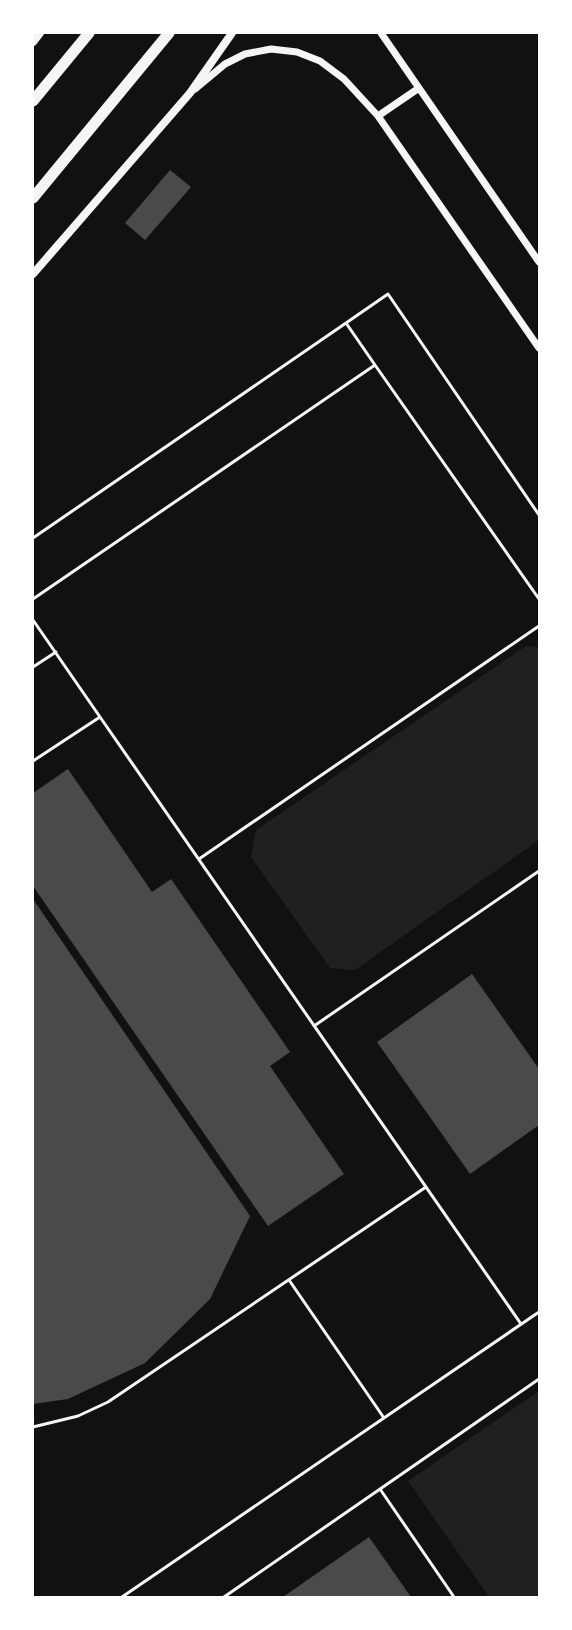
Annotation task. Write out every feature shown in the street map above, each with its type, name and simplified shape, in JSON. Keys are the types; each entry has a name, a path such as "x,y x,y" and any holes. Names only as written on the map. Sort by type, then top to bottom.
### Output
{"highway":[{"path":"33,101 90,33"},
{"path":"33,198 169,33"}],"main road":[{"path":"33,42 40,33"},
{"path":"33,274 190,93 232,33"}],"street":[{"path":"381,33 539,262"},
{"path":"190,93 225,64 245,54 271,49 297,52 320,61 344,78 378,116 539,348"},
{"path":"378,116 419,88"}],"lane":[{"path":"33,538 388,294 539,515"},
{"path":"346,323 539,599"},
{"path":"33,599 375,365"},
{"path":"33,620 521,1324"},
{"path":"199,859 539,626"},
{"path":"33,667 56,652"},
{"path":"33,762 100,717"},
{"path":"314,1026 539,871"},
{"path":"33,1427 78,1416 108,1402 426,1187"},
{"path":"289,1280 384,1418"},
{"path":"122,1597 539,1312"},
{"path":"224,1597 539,1379"},
{"path":"380,1489 454,1597"}],"shaded area":[{"path":"526,646 539,647 539,840 355,970 330,968 251,857 256,830"},
{"path":"539,1391 539,1597 489,1597 408,1481"}],"building":[{"path":"170,170 191,187 145,240 125,223"},
{"path":"68,769 152,892 171,879 290,1052 270,1066 344,1174 268,1226 33,886 33,793"},
{"path":"33,899 250,1216 210,1299 145,1363 68,1399 33,1404"},
{"path":"472,974 539,1069 539,1125 470,1174 377,1042"},
{"path":"369,1537 411,1597 283,1597"}]}
